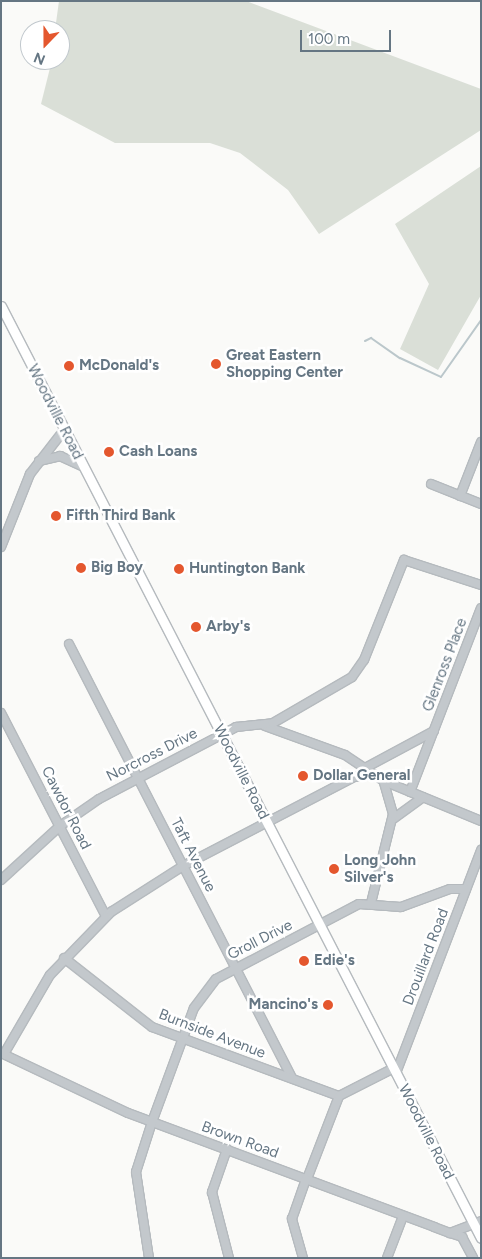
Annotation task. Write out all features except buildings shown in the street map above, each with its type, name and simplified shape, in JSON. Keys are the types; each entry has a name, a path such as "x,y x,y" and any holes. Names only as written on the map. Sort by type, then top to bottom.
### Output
{"main road":[{"name":"Woodville Road","path":"1,306 395,1071 477,1222 481,1238"}],"street":[{"path":"1,548 19,496 37,462 64,430"},
{"path":"460,496 481,442"},
{"path":"37,462 60,456 84,467"},
{"path":"431,484 481,504"},
{"path":"1,522 10,526"},
{"path":"265,726 359,669 404,560 481,585"},
{"name":"Glenross Place","path":"410,792 481,608"},
{"name":"Taft Avenue","path":"69,644 292,1078"},
{"name":"Cawdor Road","path":"1,713 106,916"},
{"name":"Norcross Drive","path":"1,880 60,826 138,778 245,724 265,726"},
{"path":"265,726 345,756 384,781 481,821"},
{"name":"Glenross Place","path":"365,768 434,731"},
{"path":"2,1054 31,1004 64,958 106,916 183,866 354,777 372,774"},
{"path":"384,781 393,803 392,821 371,902 401,907 450,889 466,889"},
{"path":"392,821 423,797"},
{"name":"Drouillard Road","path":"395,1071 481,850"},
{"name":"Groll Drive","path":"150,1258 136,1172 183,1038 205,990 236,968 319,924 371,902"},
{"name":"Burnside Avenue","path":"64,958 149,1025 339,1096"},
{"name":"Brown Road","path":"2,1054 152,1122 450,1233"},
{"path":"303,1258 292,1219 339,1096 395,1071"},
{"path":"227,1149 212,1192 229,1258"},
{"path":"387,1258 403,1216"},
{"path":"450,1233 477,1222"},
{"path":"450,1233 462,1237 473,1258"}],"shaded area":[{"path":"59,1 246,1 481,89 481,130 319,234 288,190 240,153 210,143 115,143 41,104 50,70 70,70 70,20 56,20"},
{"path":"481,166 481,295 438,370 400,349 429,284 395,224"}],"waterway":[{"path":"365,341 371,338 400,358 441,377 481,320"}],"place":[{"name":"Great Eastern Shopping Center","path":"216,364"},
{"name":"McDonald's","path":"69,366"},
{"name":"Cash Loans","path":"109,452"},
{"name":"Fifth Third Bank","path":"56,516"},
{"name":"Big Boy","path":"81,568"},
{"name":"Huntington Bank","path":"179,569"},
{"name":"Arby's","path":"196,627"},
{"name":"Dollar General","path":"303,776"},
{"name":"Long John Silver's","path":"334,869"},
{"name":"Edie's","path":"304,961"},
{"name":"Mancino's","path":"328,1005"}]}
